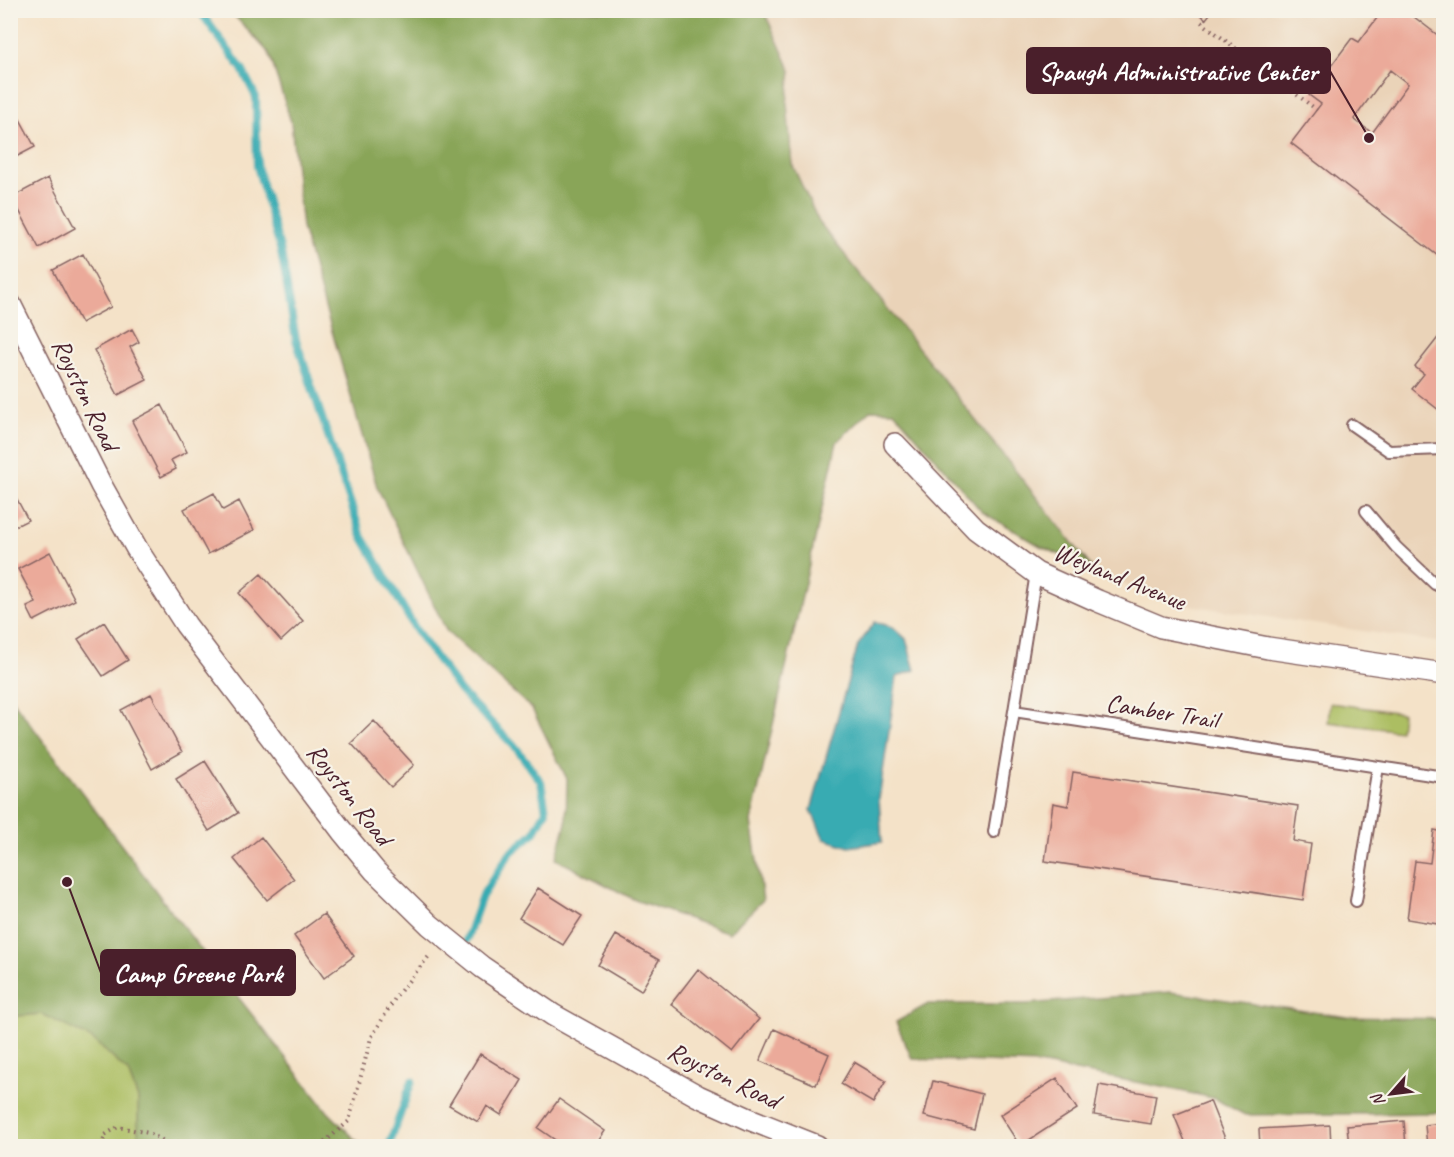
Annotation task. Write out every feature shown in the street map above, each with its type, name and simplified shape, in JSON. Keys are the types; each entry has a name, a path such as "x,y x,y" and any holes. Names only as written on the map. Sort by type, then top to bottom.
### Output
{"street":[{"name":"Royston Road","path":"10,304 100,485 137,549 186,625 375,871 430,925 482,967 553,1015 698,1096 817,1146"},
{"name":"Weyland Avenue","path":"895,444 976,529 1036,573 1098,601 1161,627 1268,648 1443,674"}],"lane":[{"path":"1353,425 1389,451 1443,449"},
{"path":"1366,511 1396,547 1435,584 1443,588"},
{"path":"994,832 1036,573"},
{"name":"Camber Trail","path":"1014,711 1443,777"},
{"path":"1356,901 1378,767"}],"path":[{"path":"1429,10 1443,21"},
{"path":"1204,18 1202,22 1317,110"},
{"path":"320,1146 349,1121 371,1038 397,995 445,937"},
{"path":"102,1146 105,1135 118,1127 149,1133 173,1146"}],"shaded area":[{"path":"764,11 1443,11 1443,643 1175,603 1093,569 819,222 792,164 787,103 791,71"}],"green space":[{"path":"230,11 764,11 791,71 787,103 792,164 819,222 1093,569 1042,547 982,512 894,411 870,410 837,442 751,822 763,900 729,933 635,900 556,859 566,823 567,779 532,709 447,632 377,487 302,228 291,122 269,53"},
{"path":"11,698 164,902 328,1112 362,1146 138,1146 138,1099 128,1072 92,1039 42,1014 17,1016 11,1019"},
{"path":"1330,703 1402,713 1400,731 1328,722"},
{"path":"10,753 343,1146 11,1146"},
{"path":"1170,992 1348,1017 1443,1019 1443,1113 1245,1115 1213,1098 1038,1064 912,1059 896,1022 928,1004 1027,1004"}],"water":[{"path":"875,622 893,627 906,639 915,670 897,677 879,799 882,842 849,847 824,839 811,810 858,645"}],"building":[{"path":"1195,10 1213,10 1206,19"},
{"path":"1383,10 1405,10 1444,40 1444,257 1442,259 1291,143 1321,104 1309,95 1352,38 1359,42","holes":["1390,70 1408,84 1372,133 1354,119"]},
{"path":"10,101 35,147 10,160"},
{"path":"48,178 75,228 39,248 12,197"},
{"path":"83,254 111,307 81,323 53,270"},
{"path":"132,329 139,342 130,347 147,380 118,395 94,350"},
{"path":"1444,330 1444,414 1412,389 1424,374 1415,367"},
{"path":"162,405 187,452 171,460 176,469 161,477 132,421"},
{"path":"10,486 28,520 10,529"},
{"path":"214,493 223,510 239,501 254,530 208,554 184,509"},
{"path":"50,552 75,600 34,621 27,607 36,603 18,569"},
{"path":"261,574 303,621 281,641 239,593"},
{"path":"104,622 128,660 103,676 78,639"},
{"path":"151,694 182,752 152,769 121,710"},
{"path":"374,721 414,765 391,787 351,743"},
{"path":"205,761 238,813 209,831 176,779"},
{"path":"1073,772 1298,806 1293,841 1311,844 1303,900 1045,861 1053,803 1068,806"},
{"path":"1434,830 1444,832 1444,925 1407,919 1415,861 1430,863"},
{"path":"261,837 294,879 267,900 234,859"},
{"path":"538,888 582,916 563,945 519,918"},
{"path":"324,914 354,956 324,978 294,936"},
{"path":"616,935 659,960 641,991 598,965"},
{"path":"698,969 759,1019 732,1053 671,1004"},
{"path":"774,1029 829,1054 816,1085 760,1061"},
{"path":"480,1054 522,1080 501,1115 487,1106 478,1122 449,1105"},
{"path":"854,1062 886,1081 873,1103 841,1084"},
{"path":"1057,1078 1077,1109 1020,1146 1000,1115"},
{"path":"933,1081 982,1094 974,1129 924,1116"},
{"path":"1099,1085 1156,1095 1151,1124 1094,1115"},
{"path":"559,1099 605,1131 595,1146 564,1146 538,1128"},
{"path":"1210,1101 1228,1146 1187,1146 1174,1115"},
{"path":"1404,1121 1406,1146 1349,1146 1347,1126"},
{"path":"1444,1123 1444,1146 1427,1146 1425,1125"},
{"path":"1330,1125 1331,1146 1260,1146 1259,1129"}],"waterway":[{"path":"199,10 242,69 256,97 257,166 281,252 296,340 361,534 416,630 460,691 517,749 541,782 546,811 534,833 510,853 482,896 466,941"},
{"path":"389,1146 412,1081"}],"place":[{"name":"Spaugh Administrative Center","path":"1369,138"},
{"name":"Camp Greene Park","path":"67,882"}]}
